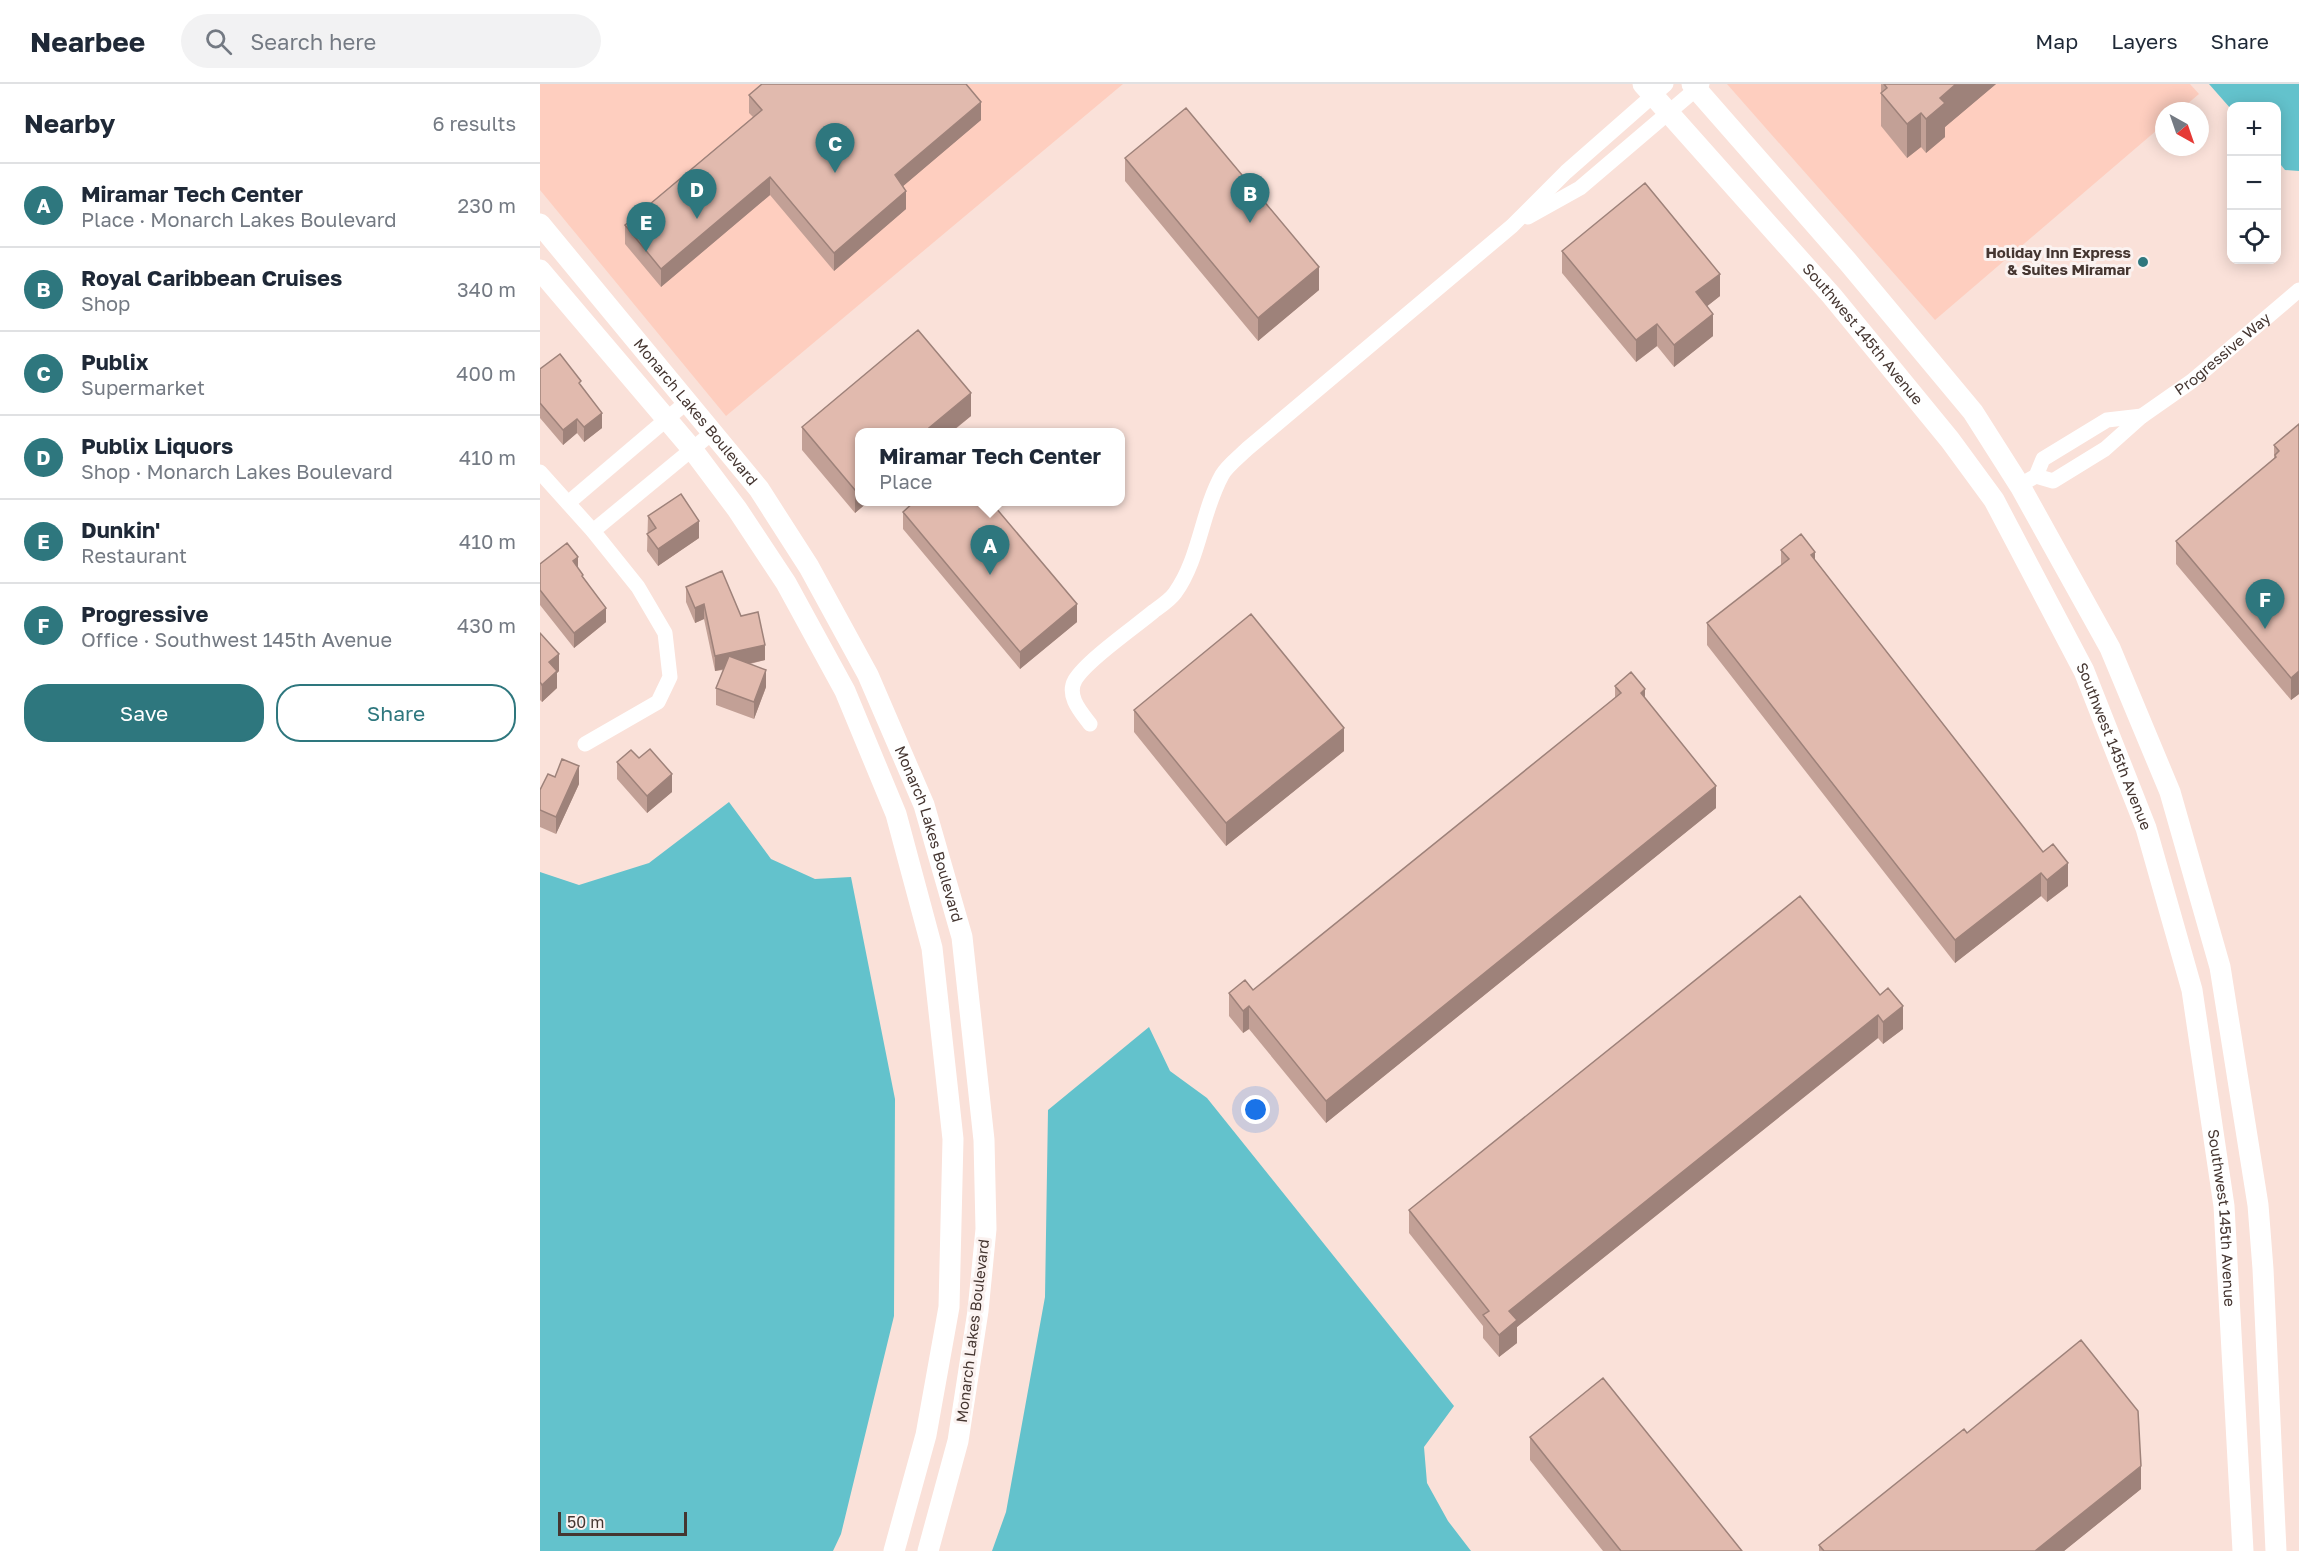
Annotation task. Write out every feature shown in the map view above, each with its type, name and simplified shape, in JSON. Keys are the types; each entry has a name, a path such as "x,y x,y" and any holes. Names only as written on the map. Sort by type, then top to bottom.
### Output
{"street":[{"path":"1512,226 1580,188 1669,113 1697,86 1848,262 2028,481 2113,657 2170,792 2220,967 2258,1205 2276,1551"},
{"path":"1090,724 1077,707 1071,691 1075,680 1088,665 1173,596 1190,570 1208,505 1223,473 1247,449 1512,226 1654,88"},
{"name":"Southwest 145th Avenue","path":"1654,88 1669,113 1832,296 1950,440 1994,500 2088,682 2146,828 2192,990 2224,1206 2243,1551"},
{"name":"Monarch Lakes Boulevard","path":"540,224 759,489 809,567 868,675 924,805 962,937 984,1140 986,1229 978,1311 958,1441 928,1551"},
{"name":"Monarch Lakes Boulevard","path":"540,270 692,449 737,509 786,583 845,691 896,814 932,948 953,1138 949,1307 926,1435 894,1551"},
{"name":"Progressive Way","path":"2028,481 2053,481 2105,449 2142,416 2192,381 2299,290"},
{"path":"568,503 688,401"},
{"name":"Progressive Way","path":"2028,481 2043,459 2107,420 2142,416"},
{"path":"593,531 713,432"},
{"path":"540,472 593,531 638,587 665,633 670,677 658,702 585,744"}],"shaded area":[{"path":"540,84 1123,84 726,416 540,190"},
{"path":"1727,84 2190,84 2199,94 2190,102 2155,102 2155,132 1935,320"}],"water":[{"path":"2209,84 2299,84 2299,171 2285,170 2281,165 2281,102 2227,102 2227,104"},
{"path":"729,802 771,859 815,879 851,877 895,1099 894,1316 841,1534 833,1551 540,1551 540,872 579,885 649,863"},
{"path":"1149,1027 1170,1071 1207,1098 1454,1406 1424,1447 1427,1483 1448,1521 1471,1551 992,1551 1006,1512 1045,1297 1048,1110"}],"building":[{"path":"762,84 966,84 981,102 895,175 906,191 834,253 770,177 661,269 625,225 762,110 749,95"},
{"path":"1884,84 1956,84 1940,98 1945,103 1926,119 1921,113 1907,124 1881,93 1887,88"},
{"path":"1186,108 1319,267 1258,318 1125,158"},
{"path":"1645,183 1720,274 1696,292 1713,314 1674,345 1657,324 1636,340 1562,251"},
{"path":"918,330 971,393 929,428 855,428 855,490 802,427"},
{"path":"560,354 602,413 584,427 577,419 563,430 540,403 540,369"},
{"path":"2299,424 2299,671 2291,678 2176,541 2276,457 2279,451 2274,445"},
{"path":"681,494 699,521 658,549 647,534 656,528 648,516"},
{"path":"910,506 994,506 1077,604 1020,652 903,512"},
{"path":"1801,534 1815,552 1811,555 2043,852 2053,844 2068,863 2047,880 2041,873 1955,940 1707,623 1789,559 1781,550"},
{"path":"567,543 578,557 573,561 582,576 606,608 574,633 540,590 540,564"},
{"path":"722,571 741,616 758,612 765,645 715,656 704,604 695,608 686,587"},
{"path":"1251,614 1344,728 1226,823 1134,710"},
{"path":"540,633 559,654 549,662 557,671 542,685 540,682"},
{"path":"729,656 766,670 754,702 716,688"},
{"path":"1631,672 1645,689 1641,693 1716,786 1326,1101 1249,1006 1243,1011 1229,993 1245,980 1253,990 1621,693 1615,686"},
{"path":"650,749 672,774 647,796 617,762 631,750 639,758"},
{"path":"562,759 579,766 556,817 540,810 540,790 548,774 555,777"},
{"path":"1800,896 1880,995 1888,988 1903,1006 1883,1022 1878,1015 1509,1311 1517,1320 1499,1335 1483,1315 1489,1311 1409,1210"},
{"path":"2081,1340 2138,1411 2141,1466 2035,1551 1824,1551 1819,1545 1964,1429 1967,1433"},
{"path":"1603,1378 1742,1551 1621,1551 1530,1437"}],"place":[{"name":"Publix","path":"835,173"},
{"name":"Publix Liquors","path":"697,219"},
{"name":"Royal Caribbean Cruises","path":"1250,223"},
{"name":"Dunkin'","path":"646,252"},
{"name":"Holiday Inn Express & Suites Miramar","path":"2143,262"},
{"name":"Miramar Tech Center","path":"990,575"},
{"name":"Progressive","path":"2265,629"}]}
